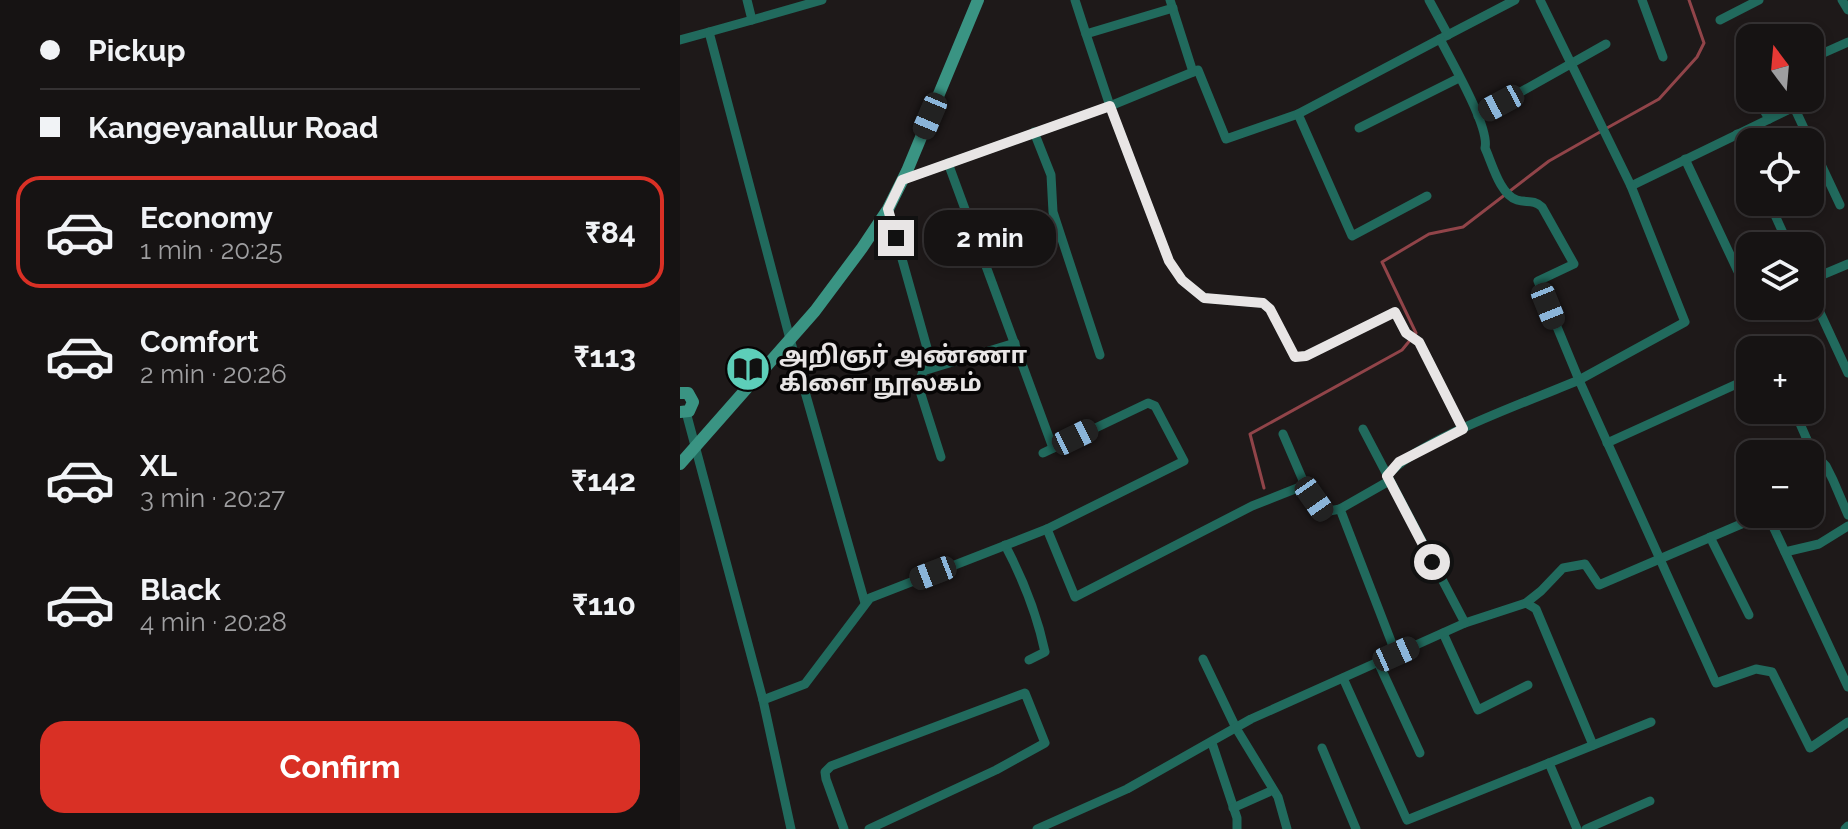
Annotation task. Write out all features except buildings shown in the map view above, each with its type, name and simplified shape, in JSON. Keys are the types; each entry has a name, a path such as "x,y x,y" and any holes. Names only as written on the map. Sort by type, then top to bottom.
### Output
{"street":[{"path":"747,0 752,20"},
{"path":"680,40 822,0"},
{"path":"680,464 790,339 853,260 888,209 978,0"},
{"path":"1075,0 1110,106 1169,261 1190,288 1204,298 1263,303 1270,309 1295,357 1306,356 1395,312 1406,333 1419,342 1463,429"},
{"path":"1429,0 1459,78 1478,116 1487,140 1485,148 1510,196 1535,201 1542,207 1574,264 1538,281 1579,380 1716,683 1756,669 1772,672 1810,748 1848,722"},
{"path":"902,180 1110,106 1198,70 1226,139 1298,114 1515,0"},
{"path":"1283,434 1305,485 1324,512 1340,509 1388,478 1399,462 1463,429 1579,380 1685,322 1631,186 1540,0"},
{"path":"1642,0 1663,57"},
{"path":"1720,20 1759,0"},
{"path":"1842,0 1848,10"},
{"path":"1086,34 1171,4 1193,72"},
{"path":"709,32 790,339 865,603"},
{"path":"1824,53 1848,42"},
{"path":"1478,116 1606,44"},
{"path":"1359,128 1459,78"},
{"path":"1750,128 1794,107 1840,205"},
{"path":"1765,112 1769,119"},
{"path":"1298,114 1352,236 1427,196"},
{"path":"1034,132 1051,175 1053,212 1100,355"},
{"path":"1631,186 1736,134"},
{"path":"1685,159 1736,267"},
{"path":"763,700 805,684 870,598 1047,529 1184,461 1155,406 1148,403 1048,450 1015,343 948,163"},
{"path":"888,209 929,355 918,385 941,457"},
{"path":"1824,274 1848,264"},
{"path":"1824,320 1848,373"},
{"path":"923,371 1015,343"},
{"path":"1837,349 1848,344"},
{"path":"1607,443 1736,384"},
{"path":"680,393 688,393 693,399 693,405 683,412 763,700 791,829"},
{"path":"1800,424 1812,451 1826,466 1848,515"},
{"path":"1363,429 1465,623"},
{"path":"1047,529 1075,597 1252,506 1305,485"},
{"path":"1340,509 1396,654"},
{"path":"1037,829 1127,789 1263,713 1465,623 1526,603 1563,568 1585,564 1599,585 1760,516 1771,522 1848,687"},
{"path":"1785,552 1819,544 1848,526"},
{"path":"1710,537 1749,615"},
{"path":"1005,545 1028,593 1045,652 1029,660"},
{"path":"1526,603 1536,609 1593,745"},
{"path":"1443,633 1478,710 1528,685"},
{"path":"1203,659 1236,728 1273,790 1287,829"},
{"path":"1378,662 1420,753"},
{"path":"1343,678 1408,824 1651,722"},
{"path":"844,829 826,779 825,772 831,766 1025,693 1045,743 996,770 869,829"},
{"path":"1212,743 1237,829"},
{"path":"1322,748 1356,829"},
{"path":"1549,763 1577,829"},
{"path":"1233,808 1273,790"},
{"path":"1586,829 1650,801"}],"waterway":[{"path":"1607,128 1659,99 1697,57 1704,43 1689,0"},
{"path":"1264,488 1250,434 1402,350 1416,333 1382,262 1429,234 1463,227 1549,161 1600,132"}],"place":[{"name":"அறிஞர் அண்ணா கிளை நூலகம்","path":"748,369"}],"route":[{"path":"896,238 888,209 902,180 1110,106 1169,261 1190,288 1204,298 1263,303 1276,318 1295,357 1306,356 1395,312 1406,333 1419,342 1463,429 1399,462 1387,476 1432,562"}]}
